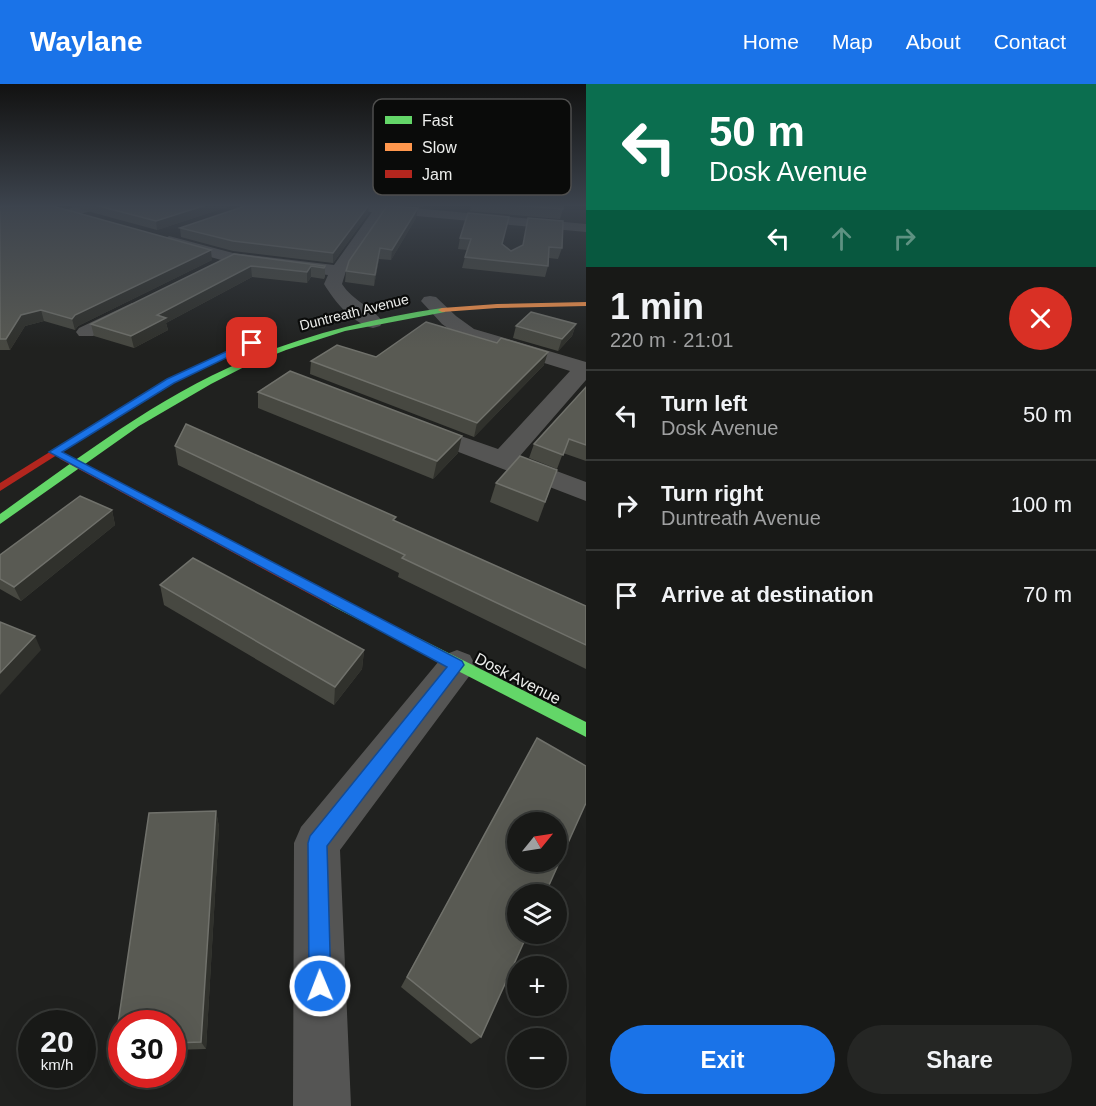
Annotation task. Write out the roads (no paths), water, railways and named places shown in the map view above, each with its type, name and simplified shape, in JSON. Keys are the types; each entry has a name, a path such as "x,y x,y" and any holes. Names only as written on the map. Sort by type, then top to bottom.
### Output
{"street":[{"path":"212,253 232,258 338,271"},
{"path":"351,253 338,271 333,284 339,296 373,322"},
{"path":"211,269 232,258"},
{"name":"Duntreath Avenue","path":"303,326 358,312 435,305 505,295 586,295"},
{"path":"86,332 148,301"},
{"name":"Duntreath Avenue","path":"0,520 79,464 190,393 242,365 289,346 435,305 586,304"},
{"path":"435,305 467,333 586,369 502,460"},
{"path":"0,488 133,403"},
{"path":"402,421 586,492"},
{"name":"Dosk Avenue","path":"54,452 457,665 586,730"},
{"path":"322,1106 317,843 457,665"}]}
